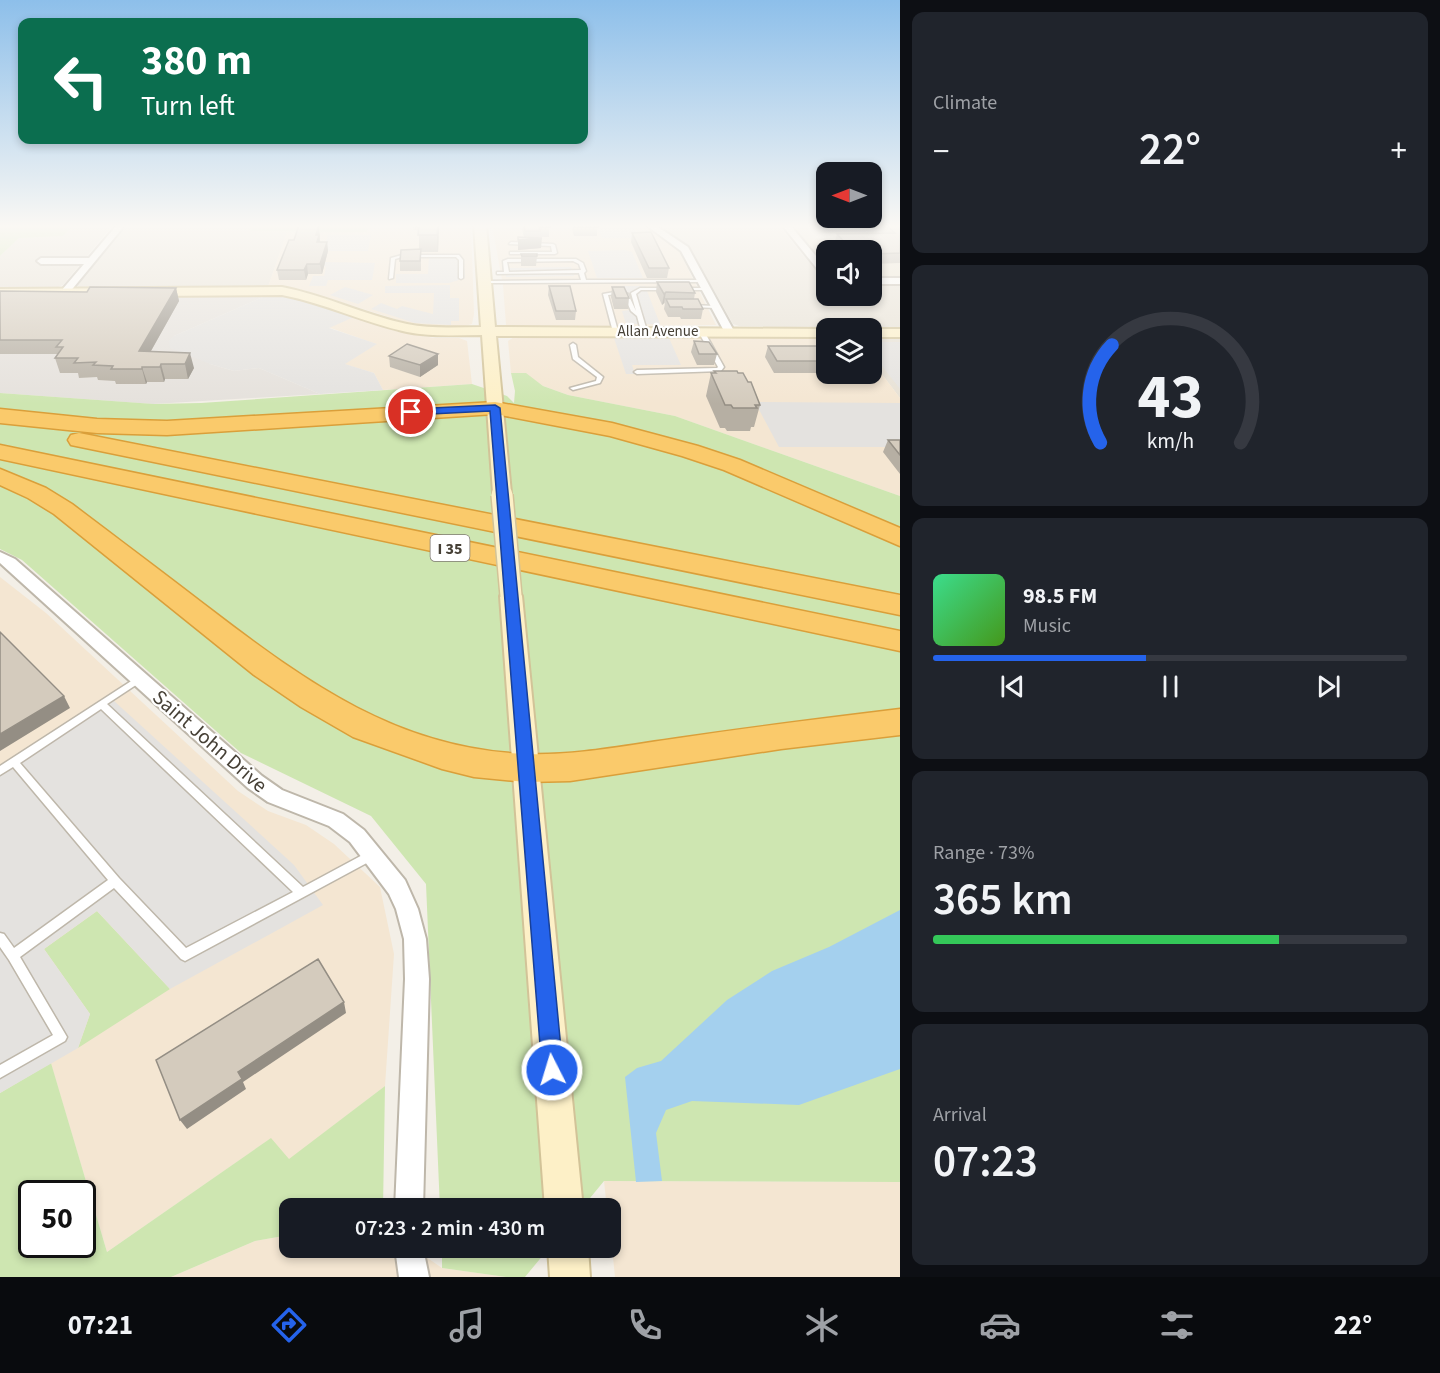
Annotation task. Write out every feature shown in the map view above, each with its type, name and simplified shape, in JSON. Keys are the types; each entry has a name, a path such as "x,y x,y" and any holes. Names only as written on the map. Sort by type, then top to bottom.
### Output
{"highway":[{"path":"0,416 97,426 167,428 495,408 612,430 690,451 732,465 900,538"},
{"name":"I 35","path":"0,424 900,605"},
{"name":"I 35","path":"0,452 900,641"},
{"path":"0,476 37,493 63,509 265,667 336,714 365,728 442,755 474,763 526,768 570,767 781,736 900,723"}],"main road":[{"path":"484,285 563,1198"},
{"name":"Allan Avenue","path":"0,293 282,291 304,295 411,330 816,333"},
{"path":"882,333 900,333"},
{"path":"569,1258 570,1277"}],"street":[{"path":"66,291 71,285"},
{"path":"705,285 729,331"},
{"name":"Saint John Drive","path":"0,557 10,562 255,783 275,796 336,820 357,836 397,886 407,909 415,939 417,979 409,1198"},
{"path":"411,1258 414,1277"}],"lane":[{"path":"693,285 705,285"},
{"path":"644,331 633,293 640,290 705,285"},
{"path":"615,331 604,294 620,292 626,295 633,310 640,316"},
{"path":"684,306 716,307"},
{"path":"637,372 719,370 721,367 701,331"},
{"path":"573,345 575,358 600,377 598,382 591,385 573,388"},
{"path":"0,771 139,679"},
{"path":"101,704 302,892"},
{"path":"14,762 115,881 185,955 373,854"},
{"path":"13,956 115,881"},
{"path":"0,938 61,1036 0,1072"}],"shaded area":[{"path":"0,285 63,285 56,288 0,290"},
{"path":"78,285 269,285 268,287 78,288"},
{"path":"269,285 473,285 474,314 472,324 465,326 421,327 302,290 268,287"},
{"path":"310,285 326,285 326,286"},
{"path":"450,285 450,298 459,298 459,321 451,321 451,325 415,323 371,309 381,303 397,309 402,306 433,314 434,293 385,293 385,286"},
{"path":"503,285 696,285 716,325 518,327 506,325"},
{"path":"711,285 816,285 816,306 882,306 882,285 900,285 900,329 882,329 882,318 816,318 816,327 733,324"},
{"path":"622,286 645,286 660,324 626,324 622,311 630,310"},
{"path":"345,287 373,295 358,304 330,295"},
{"path":"265,296 174,336 210,364 234,371 259,368 320,394 153,404 0,393 0,300"},
{"path":"265,296 297,298 354,317 329,328 377,344 345,364 374,373 383,390 320,394 259,368 234,371 170,348 169,341 174,336"},
{"path":"354,317 395,331 434,338 459,338 467,341 472,384 383,390 374,373 344,364 376,344 328,327"},
{"path":"717,335 816,337 816,384 882,384 882,374 900,398 900,496 675,416 568,395 543,386 526,374 511,373 508,341 514,337"},
{"path":"614,338 669,338 681,365 632,365 635,374 626,374"},
{"path":"882,338 900,338 900,398 882,374"},
{"path":"882,342 900,342 900,389 882,366"},
{"path":"755,402 900,403 900,447 779,447"},
{"path":"0,577 46,613 238,791 268,811 306,825 334,844 380,887 394,954 385,1086 289,1160 270,1139 107,1252 96,1215 96,1180 86,1180 51,1064 0,1093"},
{"path":"113,700 294,865 323,905 170,989 97,911 44,949 90,1014 78,1048 0,1093 0,774"},
{"path":"604,1181 900,1182 900,1277 615,1277 613,1258 621,1258 621,1198 606,1198"},
{"path":"279,1237 279,1258 428,1258 442,1268 506,1277 171,1277 255,1241"}],"green space":[{"path":"511,373 526,373 543,386 568,395 675,416 900,496 900,529 819,494 900,538 900,1182 604,1181 590,1198 440,1198 426,884 371,816 241,753 22,560 0,549 0,393 154,404 201,403 472,384 507,396 514,403 515,391"},
{"path":"97,911 170,989 78,1048 90,1014 44,949"},
{"path":"51,1063 86,1180 18,1180 18,1258 96,1258 96,1215 107,1252 271,1138 289,1159 385,1086 383,1198 279,1198 279,1237 255,1241 171,1277 0,1277 0,1093"},
{"path":"442,1258 541,1258 525,1277 506,1277 442,1268"}],"water":[{"path":"900,910 900,1069 799,1105 692,1101 666,1110 656,1133 662,1181 636,1182 625,1077 637,1068 661,1061 727,1000 772,971 829,947"}],"building":[{"path":"659,285 690,285 695,293 666,292 664,294"},
{"path":"549,286 570,286 576,311 556,311"},
{"path":"90,287 176,288 139,351 190,353 185,364 161,364 160,367 142,367 142,369 111,369 113,366 93,365 96,362 74,363 78,358 55,358 63,347 56,347 62,340 0,340 0,291 87,292"},
{"path":"612,287 624,287 629,298 616,298"},
{"path":"666,299 698,299 703,309 670,307"},
{"path":"694,341 709,342 717,354 699,354"},
{"path":"407,344 438,354 420,365 389,356"},
{"path":"768,346 816,346 816,361 777,361"},
{"path":"714,371 743,373 748,382 751,382 760,405 755,405 757,408 733,408 731,405 725,405 711,373 716,373"},
{"path":"888,440 900,440 900,455"},
{"path":"0,632 64,696 0,734"},
{"path":"318,959 344,1002 238,1072 242,1079 180,1120 156,1060"}],"route":[{"path":"411,412 495,408 552,1070"}]}
